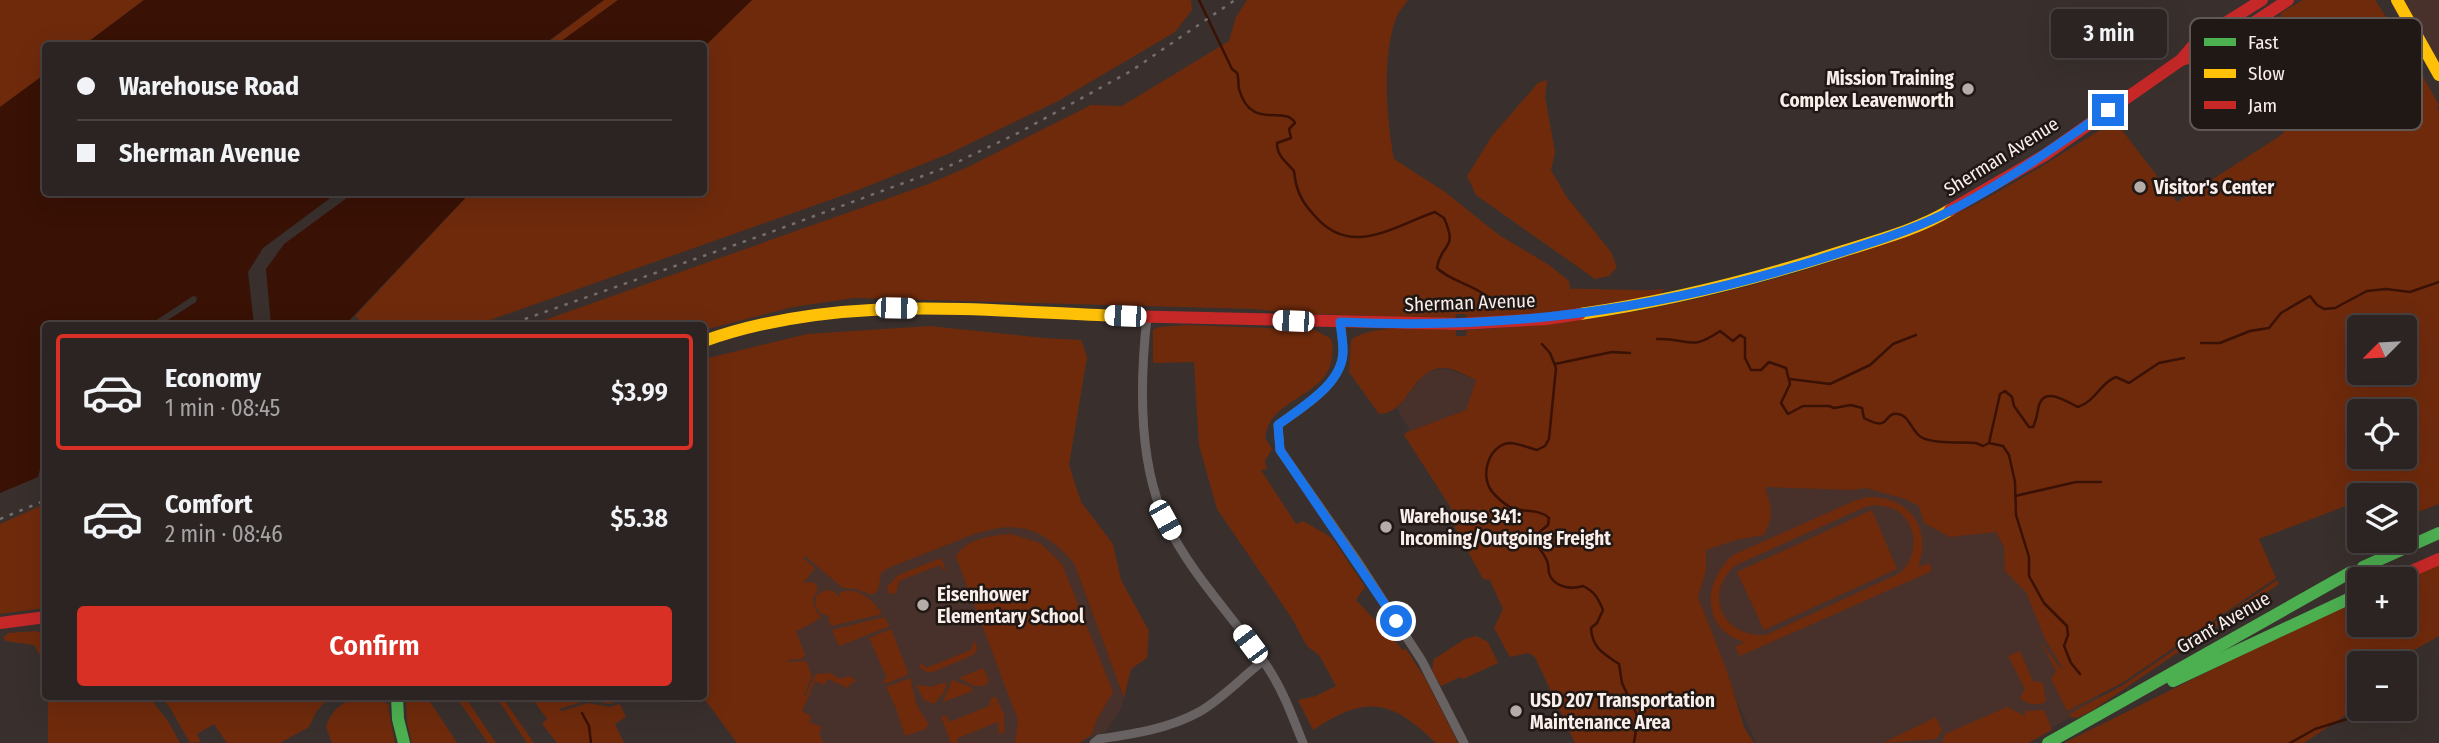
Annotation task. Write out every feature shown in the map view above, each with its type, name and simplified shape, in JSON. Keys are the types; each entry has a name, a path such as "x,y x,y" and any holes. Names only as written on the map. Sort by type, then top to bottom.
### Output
{"main road":[{"path":"2233,18 2262,0"},
{"path":"2261,18 2288,0"},
{"path":"2388,0 2400,3"},
{"path":"2422,44 2439,75"},
{"path":"2181,60 2190,49"},
{"path":"2181,60 2190,57"},
{"name":"Sherman Avenue","path":"707,340 765,322 801,315 876,308 1459,324 1546,319 1641,305 1768,275 1881,239 1942,215 2045,155 2181,60"},
{"name":"Grant Avenue","path":"2048,743 2327,584 2439,533"},
{"path":"2417,569 2439,559"},
{"name":"Grant Avenue","path":"2115,707 2347,600"},
{"path":"0,624 42,618"},
{"path":"397,700 398,719 404,743"}],"street":[{"path":"1147,317 1143,404 1154,488 1165,520 1184,554 1282,691 1303,743"},
{"path":"1340,322 1343,352 1338,372 1318,395 1278,425 1280,450 1356,559 1422,661 1464,743"},
{"path":"1094,743 1099,739 1171,725 1200,711 1263,661"}],"shaded area":[{"path":"0,0 144,0 88,42 42,42 42,76 0,107"},
{"path":"144,0 604,0 547,42 88,42"},
{"path":"604,0 618,0 560,42 548,42"},
{"path":"618,0 752,0 707,44 560,42"},
{"path":"752,0 1191,0 1192,10 1175,32 1058,101 948,154 858,190 484,322 362,322 355,316 467,196 707,196 707,44"},
{"path":"1247,0 1408,0 1396,18 1387,69 1387,107 1394,159 1445,192 1499,235 1549,265 1569,281 1570,289 1664,289 1659,296 1538,314 1467,318 1466,314 1456,314 1455,319 1291,313 1255,309 855,298 793,307 707,329 707,322 539,322 926,185 968,167 1091,105 1122,106 1229,41 1236,17"},
{"path":"2303,0 2375,0 2387,18 2275,18 2281,17 2281,13"},
{"path":"2401,0 2439,0 2439,75 2422,41 2422,18 2410,18"},
{"path":"2422,75 2439,105 2439,504 2417,512 2417,483 2347,483 2347,506 2259,539 2276,578 2122,683 2067,711 2051,679 2056,671 2040,641 2064,670 2045,639 2026,592 2005,571 2004,547 1996,532 1950,537 1924,523 1919,506 1905,499 1866,488 1851,490 1765,487 1771,511 1764,535 1736,540 1706,550 1706,570 1698,597 1727,671 1744,727 1754,743 1575,743 1535,657 1528,653 1510,657 1494,628 1503,609 1490,580 1483,579 1455,528 1451,508 1404,435 1466,410 1476,380 1452,369 1433,370 1417,382 1397,407 1379,414 1349,372 1351,340 1372,331 1456,330 1456,336 1466,336 1467,330 1599,317 1686,301 1815,267 1950,217 2013,183 2115,121 2177,202 2285,130 2422,130"},
{"path":"42,76 42,196 333,196 263,248 248,272 254,322 165,322 196,302 197,297 193,296 154,322 42,322 42,460 38,477 0,493 0,107"},
{"path":"1547,80 1545,96 1555,152 1551,170 1566,196 1611,252 1617,267 1609,276 1595,279 1476,195 1467,176 1492,136 1538,83"},
{"path":"350,196 467,196 348,322 271,322 266,269 284,244"},
{"path":"1187,325 1315,330 1330,338 1332,354 1329,369 1322,380 1277,413 1269,424 1265,438 1272,449 1265,461 1267,469 1261,470 1296,524 1303,521 1335,542 1365,587 1356,600 1403,650 1406,649 1425,678 1458,743 1436,743 1406,718 1392,710 1378,707 1348,711 1313,730 1298,700 1316,696 1336,686 1319,655 1307,646 1291,617 1217,509 1199,445 1194,362 1153,363 1153,330"},
{"path":"930,326 1081,340 1087,357 1069,465 1081,502 1113,544 1121,580 1149,631 1147,658 1131,669 1124,698 1074,563 1060,548 1033,531 1005,528 972,535 888,568 881,573 878,590 872,595 843,588 805,556 803,558 815,568 803,583 816,584 818,590 814,604 821,617 796,631 805,655 802,659 788,662 806,661 812,676 805,696 816,674 830,673 840,679 850,676 856,681 848,688 828,679 824,685 815,681 802,711 811,716 809,722 822,727 819,733 823,743 737,743 705,700 707,358 807,334"},
{"path":"1445,368 1476,380 1466,410 1410,431 1397,408 1426,372"},
{"name":"Eisenhower Elementary School","path":"774,456 1046,523 1074,563 1124,698 1122,707 1106,731 1079,743 778,743"},
{"path":"1765,469 1990,501 2101,701 2023,743 1756,743 1686,589 1686,542"},
{"path":"1867,497 1882,498 1905,508 1914,517 1922,539 1918,567 1929,563 1932,571 1740,656 1735,647 1744,642 1730,636 1713,616 1712,591 1723,566 1733,555","holes":["1875,505 1898,511 1913,533 1913,550 1900,573 1766,635 1751,634 1729,622 1722,612 1720,589 1726,576 1736,565 1865,507"]},
{"path":"42,505 42,608 0,614 0,524"},
{"path":"1872,510 1897,569 1764,630 1737,572"},
{"path":"1011,534 1040,543 1062,564 1113,692 1096,721 1092,734 1079,743 1015,743 1018,720 956,557 972,542"},
{"path":"941,558 946,570 940,565 899,581 896,593 889,594 887,587 898,575"},
{"path":"2439,565 2439,636 2412,651 2347,651 2347,714 2304,743 2064,743 2347,606 2347,637 2417,637 2417,575"},
{"path":"2277,580 2279,584 2093,710 2077,718 2070,717 2071,713 2123,685"},
{"path":"825,590 833,591 840,598 839,593 845,591 858,592 874,603 882,614 831,626 828,618 830,616 821,614 815,604 817,595"},
{"path":"884,617 890,626 839,646 832,630"},
{"path":"891,629 908,672 907,675 885,684 883,680 887,678 869,638"},
{"path":"8,633 42,633 42,658 34,645 6,641 3,638"},
{"path":"1476,636 1488,642 1498,663 1441,686 1432,671 1434,659 1465,639"},
{"path":"974,641 978,648 973,655 933,672 919,667 922,663 926,668 971,650"},
{"path":"2020,651 2033,681 2043,683 2046,702 2033,704 2020,698 2025,689 2008,656"},
{"path":"984,669 989,681 984,686 974,686 959,678"},
{"path":"910,678 917,705 929,725 926,729 905,736 886,687"},
{"path":"952,680 971,687 973,691 943,702"},
{"path":"947,682 944,692 934,704 924,700 917,687 929,687"},
{"path":"996,697 1004,714 1004,733 999,734 998,722 958,738 957,743 951,743 941,717 946,715 949,722 989,706 991,698"},
{"path":"48,700 151,700 168,721 180,743 48,743"},
{"path":"163,700 326,700 316,712 309,727 280,743 227,743 214,724 197,734 201,742 190,743"},
{"path":"351,700 379,700 390,705 388,707 395,743 332,743 326,727 333,713"},
{"path":"406,700 429,700 457,743 412,743 407,722"},
{"path":"458,700 467,700 496,743 488,743"},
{"path":"498,700 504,700 534,743 527,743"},
{"path":"533,700 588,700 559,709 562,711 588,703 610,707 620,704 626,717 615,724 624,743 557,743 542,724 547,719"},
{"path":"588,700 620,700 610,704"},
{"path":"2007,707 2025,716 2025,711 2044,710 2052,730 2028,743 1942,743 1945,734"},
{"path":"1936,717 1942,731 1936,739 1883,743"}],"waterway":[{"path":"1199,0 1232,69 1237,73 1244,102 1259,114 1284,116 1295,123 1289,129 1291,138 1277,143 1277,148 1294,171 1300,195 1314,215 1328,228 1343,235 1357,237 1388,231 1435,212 1444,218 1450,236 1437,268 1488,297"},
{"path":"2201,343 2220,343 2250,331 2269,328 2281,313 2310,296 2324,309 2335,308 2367,291 2386,289 2410,292 2439,282"},
{"path":"1657,339 1695,342 1720,331 1733,341 1740,335 1745,338 1745,358 1751,370 1761,370 1769,362 1786,368 1790,384 1781,403 1788,414 1803,406 1834,408 1851,405 1862,408 1864,418 1873,422 1883,423 1893,414 1902,415 1918,435 1926,439 1976,443 1983,446 1989,443 2000,394 2005,391 2012,397 2014,406 2029,427 2033,427 2039,405 2046,397 2057,397 2078,407 2111,379 2116,377 2129,383 2159,363 2184,358"},
{"path":"1790,379 1830,384 1870,365 1893,344 1916,335"},
{"path":"1542,344 1550,353 1556,368 1549,439 1545,446 1537,450 1513,443 1496,449 1488,463 1487,480 1495,495 1508,506 1540,513 1549,518 1548,525 1538,534 1536,540 1554,582 1573,588 1583,586 1598,599 1603,610 1597,623 1591,628 1592,635 1600,650 1619,664 1622,683 1638,717 1634,743"},
{"path":"1555,364 1612,352 1630,353"},
{"path":"1989,443 2003,446 2009,455 2015,482 2016,515 2029,557 2029,576 2044,603 2067,626 2068,635 2064,646 2071,663 2080,674"},
{"path":"2015,496 2076,482 2101,482"},
{"path":"582,713 589,726 591,743"},
{"path":"2290,743 2315,729 2347,719"}],"railway":[{"path":"516,322 947,167 1020,132 1131,71 1235,0"},
{"path":"0,519 42,502"}],"traffic: fast":[{"path":"2363,567 2439,533"},
{"path":"2048,743 2347,574"},
{"path":"2173,681 2347,600"},
{"path":"397,700 398,719 404,743"}],"traffic: slow":[{"path":"2397,0 2407,18"},
{"path":"2422,45 2439,75"},
{"path":"1580,314 1679,296 1775,272 1896,234 1950,210"},
{"path":"707,340 755,326 806,316 858,311 962,309 1119,316"}],"traffic: jam":[{"path":"2233,18 2262,0"},
{"path":"2261,18 2288,0"},
{"path":"1950,210 2045,155 2181,60 2190,49"},
{"path":"2181,60 2190,57"},
{"path":"1119,316 1459,324 1546,319 1580,314"},
{"path":"2417,569 2439,559"},
{"path":"0,623 42,618"}],"place":[{"name":"Mission Training Complex Leavenworth","path":"1968,89"},
{"name":"Visitor's Center","path":"2140,187"},
{"name":"Warehouse 341: Incoming/Outgoing Freight","path":"1386,527"},
{"name":"Eisenhower Elementary School","path":"923,605"},
{"name":"USD 207 Transportation Maintenance Area","path":"1516,711"}],"route":[{"path":"1396,621 1280,450 1278,425 1318,395 1338,372 1343,352 1340,322 1459,324 1546,319 1641,305 1768,275 1942,215 2045,155 2108,110"}]}
